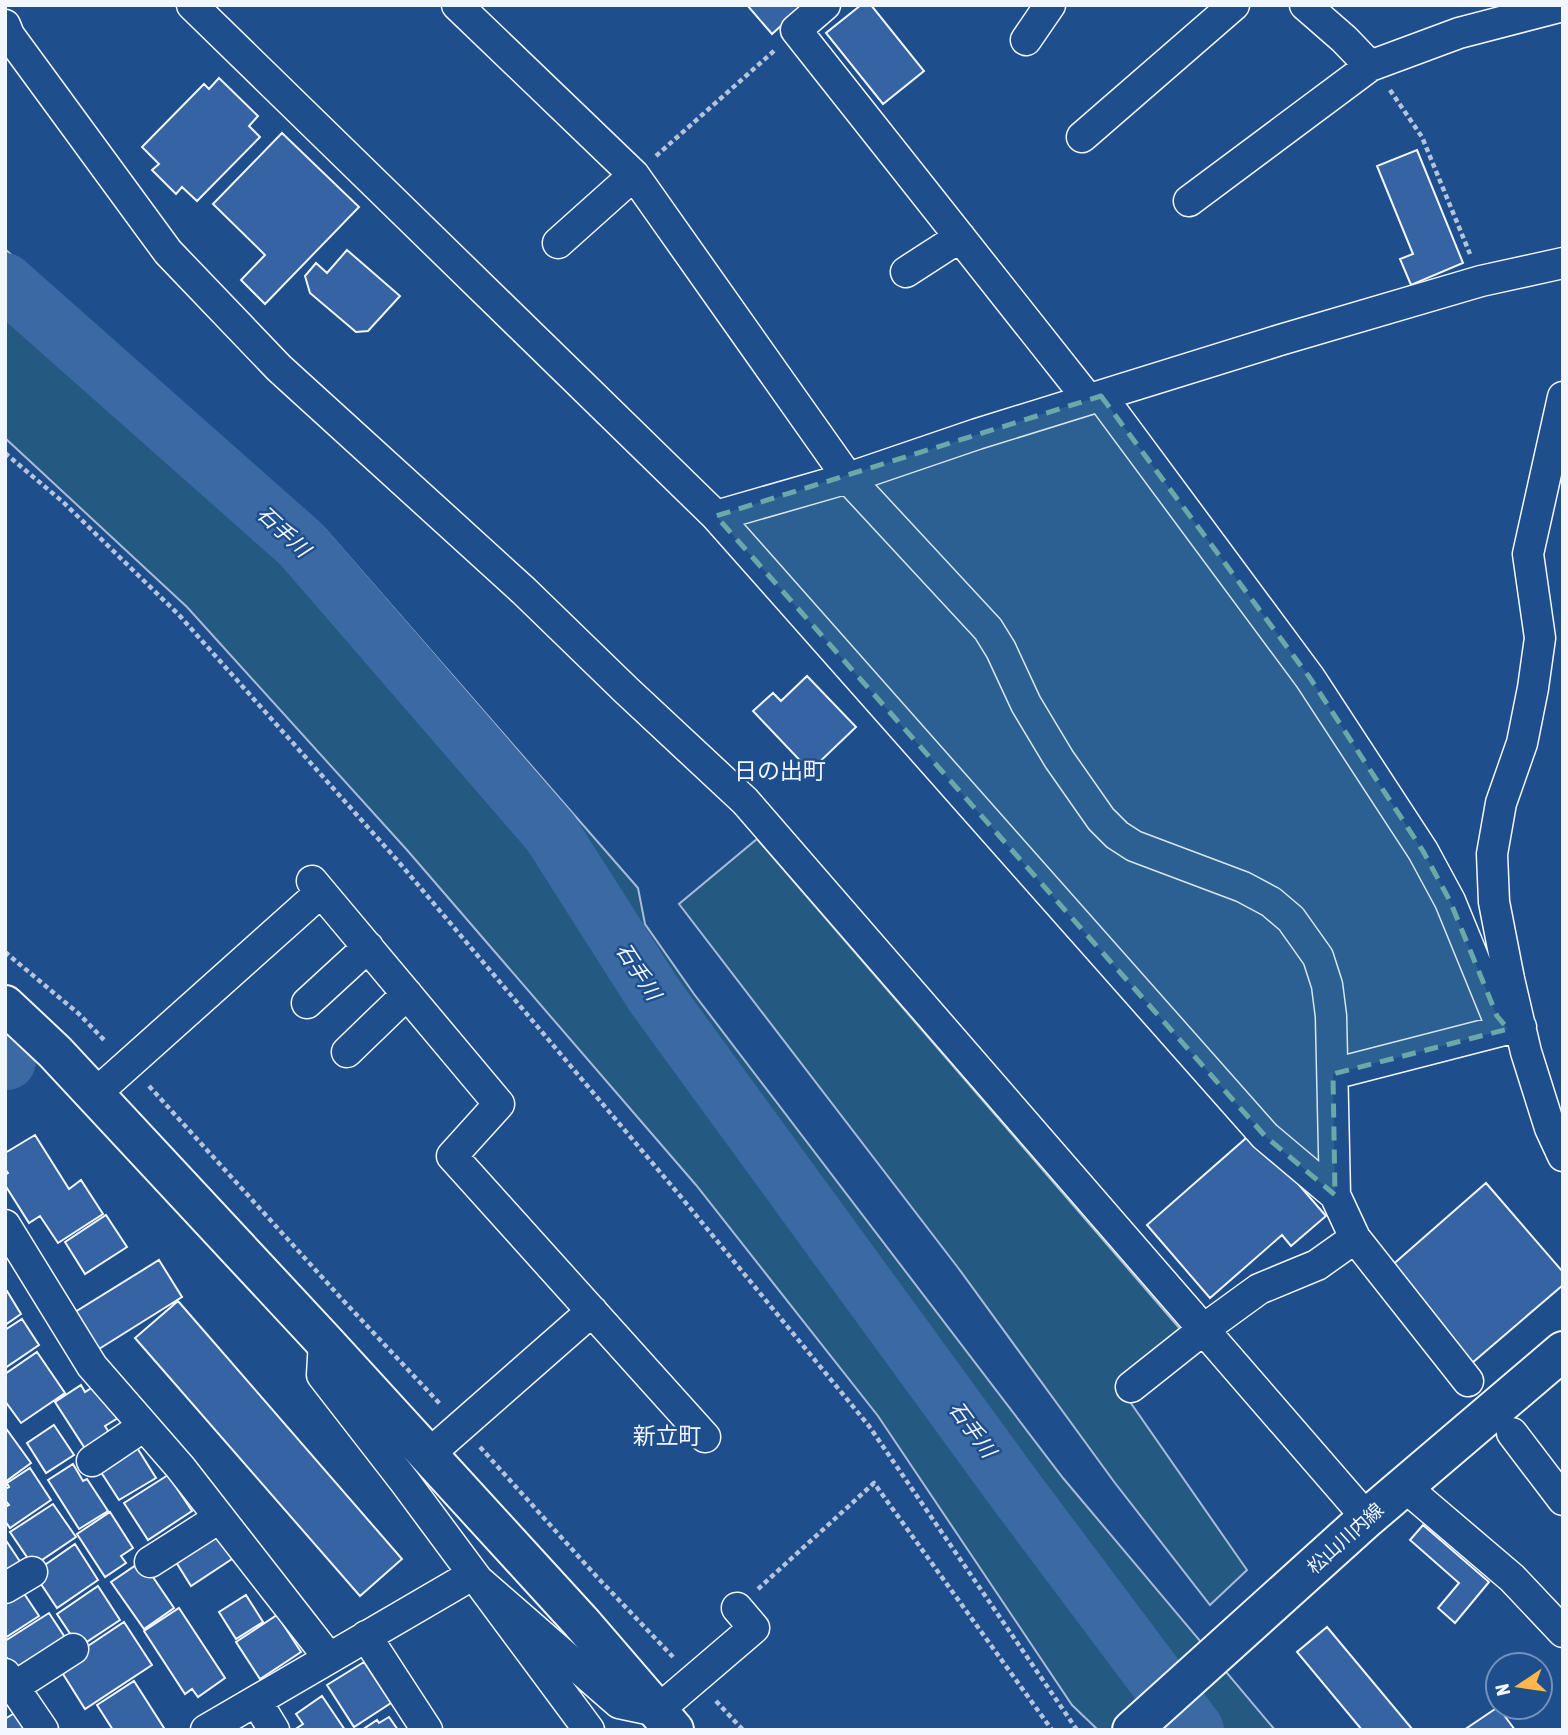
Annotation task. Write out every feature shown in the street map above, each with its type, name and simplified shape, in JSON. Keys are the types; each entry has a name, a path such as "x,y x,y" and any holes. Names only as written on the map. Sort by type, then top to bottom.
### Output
{"street":[{"path":"192,5 716,516 1265,1136 1335,1195"},
{"path":"457,5 634,175 848,478 988,629 1001,650 1026,704 1059,759 1101,819 1116,835 1134,846 1243,887 1272,902 1291,919 1318,957 1327,985 1331,1016 1335,1195 1354,1238 1468,1381"},
{"path":"825,5 796,30 960,237 1095,397 1310,678 1423,851 1450,901 1497,1016 1515,1028"},
{"path":"1026,40 1050,5"},
{"path":"1082,137 1234,5"},
{"path":"1305,5 1370,66"},
{"path":"1189,201 1370,66 1459,33 1542,8"},
{"path":"7,30 168,253 279,368 524,591 745,801 1367,1518"},
{"path":"558,243 634,175"},
{"path":"906,272 960,237"},
{"path":"716,516 848,478 1095,397 1481,281 1563,263"},
{"path":"1563,397 1528,554 1540,638 1533,688 1522,743 1501,803 1492,854 1494,902 1509,979 1515,1028 1526,1052 1550,1128 1563,1156"},
{"path":"94,1095 317,886 499,1104 452,1156 705,1437"},
{"path":"307,1003 368,947"},
{"path":"347,1052 407,994"},
{"path":"5,1005 55,1052 324,1341 581,1622 666,1720"},
{"path":"1332,1074 1515,1028"},
{"path":"5,1225 92,1366 219,1518 329,1658"},
{"path":"1131,1387 1259,1289 1317,1265 1354,1238"},
{"path":"428,1455 592,1311"},
{"path":"324,1341 322,1376 405,1482 471,1575 589,1730"},
{"name":"松山川内線","path":"1132,1730 1367,1518 1563,1351"},
{"path":"92,1461 144,1426"},
{"path":"1512,1433 1563,1500"},
{"path":"1404,1486 1512,1578 1563,1632"},
{"path":"150,1562 219,1518"},
{"path":"5,1588 32,1572"},
{"path":"206,1730 471,1575"},
{"path":"471,1575 619,1703 666,1720"},
{"path":"666,1720 694,1679 754,1628 737,1608"},
{"path":"366,1636 428,1730"},
{"path":"43,1730 10,1681 73,1649"},
{"path":"257,1702 274,1730"}],"path":[{"path":"634,175 796,30"},
{"path":"1370,66 1399,101 1422,137 1481,281"},
{"path":"5,453 63,502 179,615 397,860 681,1197 869,1426 1077,1730"},
{"path":"5,952 79,1014 177,1114 340,1297 597,1577 743,1730"},
{"path":"737,1608 874,1483 1052,1730"}],"highlighted area":[{"path":"1101,396 1310,678 1423,851 1450,901 1497,1016 1508,1029 1333,1074 1335,1195 1265,1136 716,516"}],"shaded area":[{"path":"5,249 101,336 324,528 638,888 645,924 694,994 1063,1478 1275,1730 1098,1730 1072,1705 878,1416 696,1185 407,850 187,607 5,438"},
{"path":"757,839 1187,1337 1119,1386 1247,1570 1210,1605 1115,1483 959,1269 679,904"}],"building":[{"path":"747,5 804,5 772,34"},
{"path":"861,5 871,5 924,71 883,104 826,33"},
{"path":"219,78 258,116 249,126 260,137 197,201 182,187 176,194 152,170 159,164 142,147 204,84 209,89"},
{"path":"282,133 359,207 265,304 241,280 265,255 213,204"},
{"path":"1417,150 1463,263 1411,285 1400,259 1413,254 1377,166"},
{"path":"347,250 400,296 368,331 356,332 310,293 305,276 316,263 327,273"},
{"path":"807,676 856,727 810,771 753,711 773,693 781,701"},
{"path":"1253,1132 1326,1216 1291,1246 1282,1235 1210,1298 1147,1225"},
{"path":"35,1135 69,1189 81,1180 103,1214 58,1243 40,1216 29,1223 5,1185 5,1175 8,1173 5,1169 5,1153"},
{"path":"1486,1183 1563,1272 1563,1285 1472,1363 1390,1267"},
{"path":"106,1215 127,1247 85,1274 65,1242"},
{"path":"159,1260 182,1297 99,1349 75,1312"},
{"path":"7,1291 21,1314 5,1325 5,1292"},
{"path":"178,1301 402,1559 360,1596 135,1338"},
{"path":"22,1319 39,1345 5,1368 5,1330"},
{"path":"37,1352 65,1393 21,1423 5,1401 5,1374"},
{"path":"81,1385 85,1392 96,1385 118,1418 105,1426 110,1434 86,1450 55,1402"},
{"path":"54,1425 74,1455 46,1473 27,1443"},
{"path":"5,1427 31,1463 5,1482"},
{"path":"136,1446 156,1478 119,1500 99,1469"},
{"path":"73,1464 83,1481 87,1479 108,1511 79,1529 48,1480"},
{"path":"30,1468 51,1500 10,1528 5,1521 5,1507 9,1505 5,1500 5,1489 9,1487 7,1483"},
{"path":"168,1475 192,1511 148,1540 124,1503"},
{"path":"53,1504 76,1537 33,1566 10,1532"},
{"path":"110,1512 133,1548 121,1556 126,1563 105,1577 77,1534"},
{"path":"1423,1525 1489,1582 1455,1623 1438,1608 1459,1583 1410,1540"},
{"path":"217,1535 232,1559 191,1586 176,1562"},
{"path":"5,1539 21,1563 5,1574"},
{"path":"75,1544 98,1580 57,1608 37,1578 39,1569"},
{"path":"142,1561 174,1608 144,1629 111,1582"},
{"path":"19,1586 39,1616 5,1638 5,1594"},
{"path":"98,1586 120,1620 79,1647 57,1614"},
{"path":"246,1595 263,1622 236,1639 219,1612"},
{"path":"179,1608 225,1678 198,1697 192,1689 185,1694 144,1631"},
{"path":"49,1613 70,1645 20,1678 5,1655 5,1641"},
{"path":"277,1615 301,1652 260,1679 236,1642"},
{"path":"124,1622 152,1665 85,1709 58,1666"},
{"path":"1327,1627 1413,1730 1362,1730 1297,1652"},
{"path":"364,1662 391,1703 354,1727 327,1685"},
{"path":"134,1681 164,1728 161,1730 113,1730 97,1705"},
{"path":"322,1696 345,1730 294,1730 303,1724 296,1714"},
{"path":"16,1712 28,1730 5,1730 5,1719"},
{"path":"1484,1716 1484,1721 1508,1721 1515,1730 1464,1730"},
{"path":"389,1717 398,1730 362,1730 377,1720 379,1723"}],"waterway":[{"name":"石手川","path":"5,282 301,544 551,833 654,995 1012,1486 1195,1730"}],"district":[{"name":"日の出町","path":"780,771"},
{"name":"新立町","path":"667,1436"}]}
